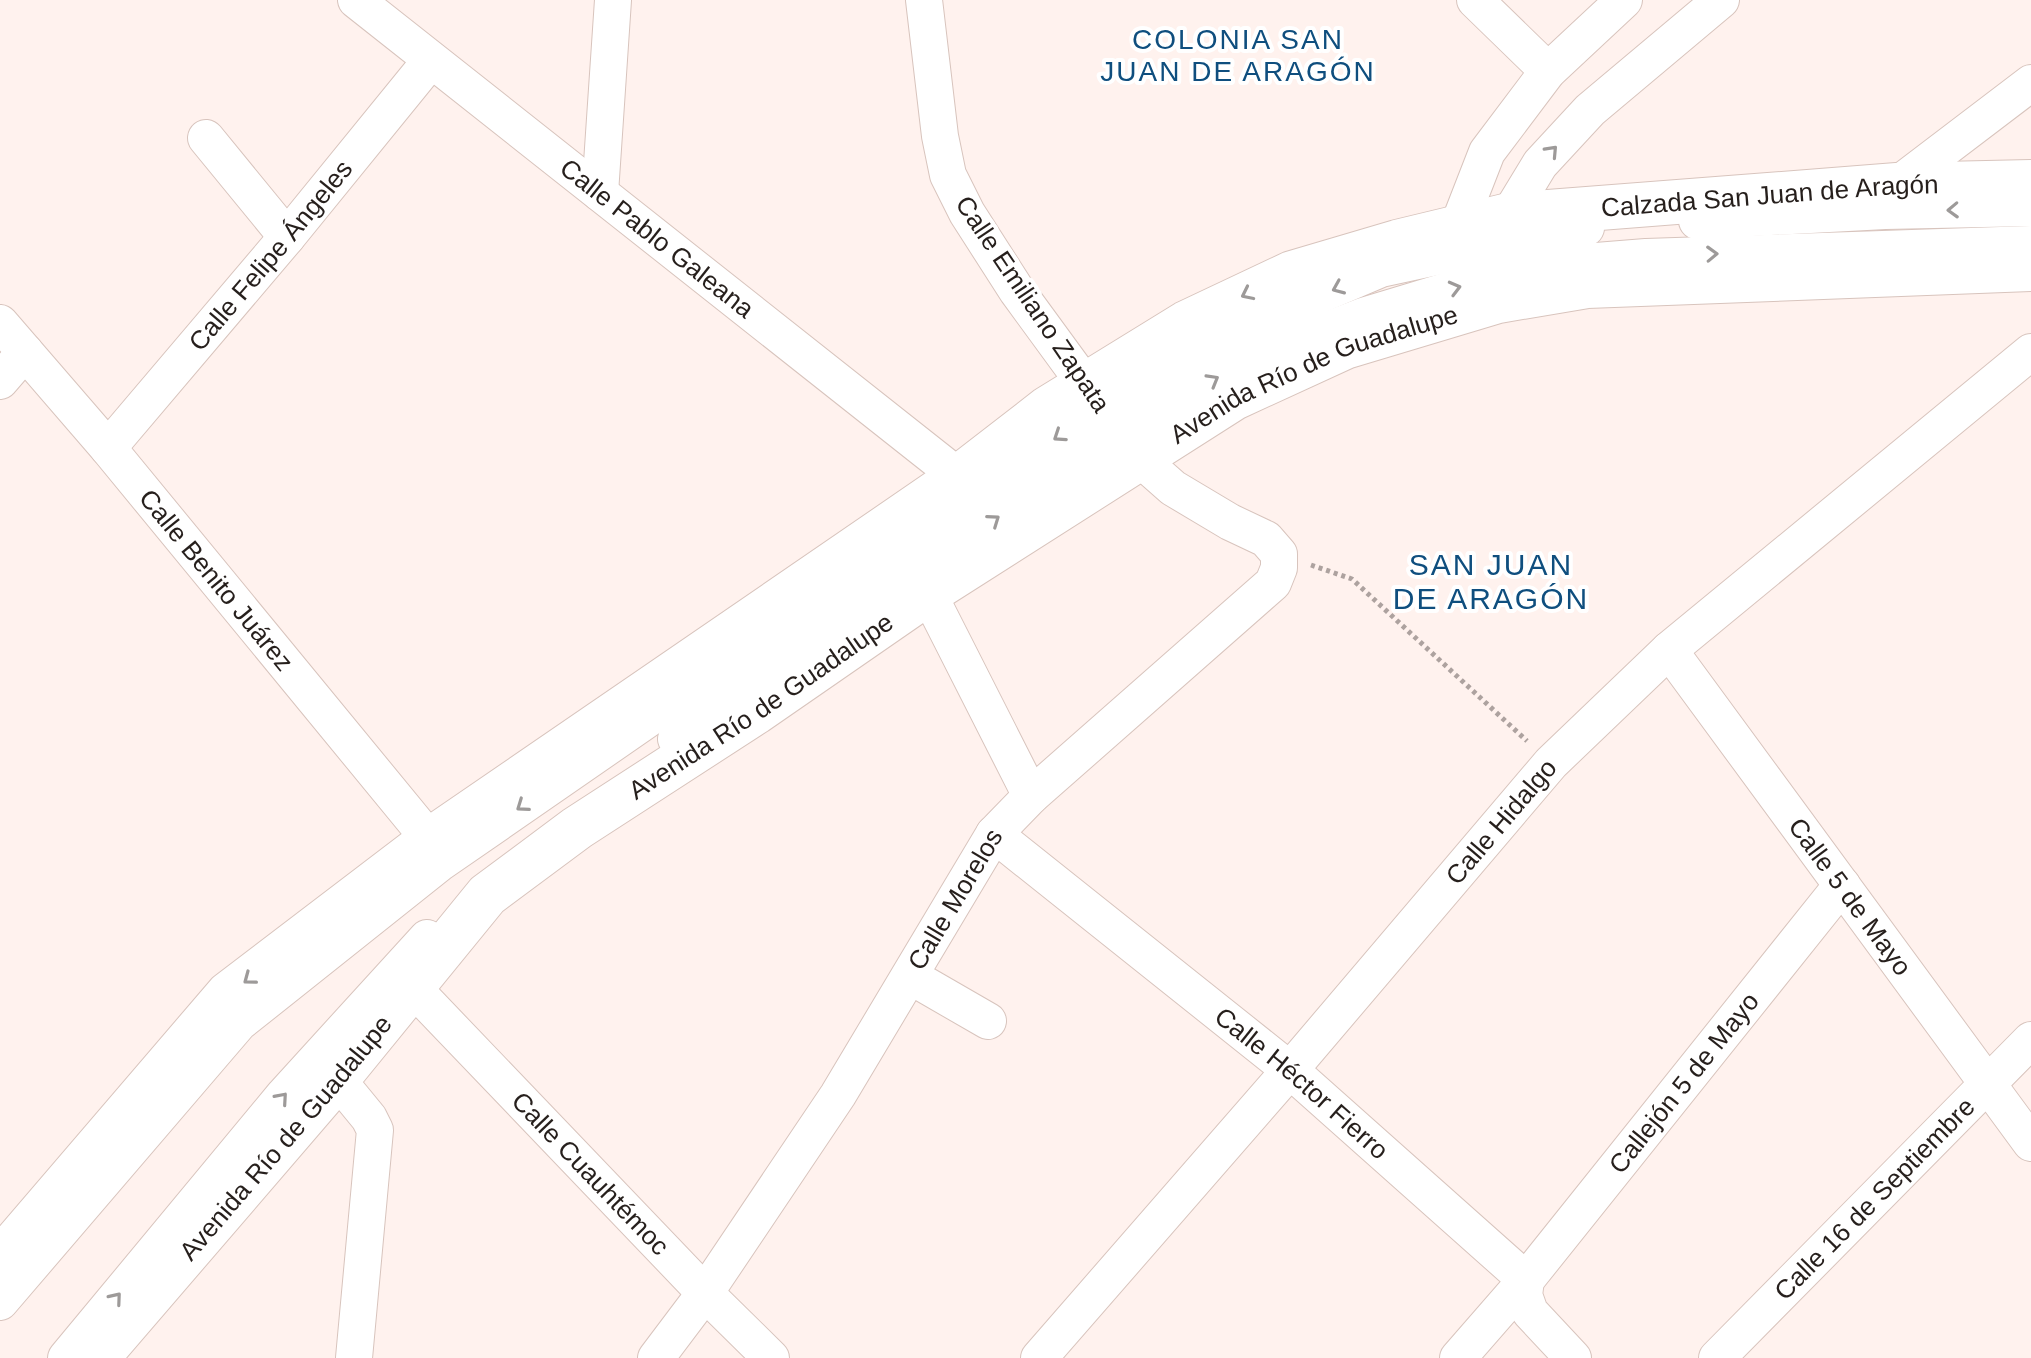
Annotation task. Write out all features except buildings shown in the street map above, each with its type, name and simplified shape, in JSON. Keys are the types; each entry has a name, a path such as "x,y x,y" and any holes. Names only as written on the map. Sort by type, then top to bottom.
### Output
{"main road":[{"name":"Calzada San Juan de Aragón","path":"1509,215 1897,185 2031,182"},
{"name":"Avenida Río de Guadalupe","path":"97,1358 337,1079 487,895 577,828 756,712 928,593 1112,421 1186,323 1292,273 1397,242 1509,215"},
{"name":"Avenida Río de Guadalupe","path":"0,1260 228,994 430,840 959,477 1048,408 1112,421 1234,398 1345,347 1498,301 1587,286 2031,269"}],"street":[{"name":"Calle Pablo Galeana","path":"356,0 959,477"},
{"path":"600,193 613,0"},
{"name":"Calle Emiliano Zapata","path":"924,0 940,136 948,175 967,213 1017,291 1112,421 1173,488 1230,522 1266,539 1279,561"},
{"path":"1475,0 1548,71"},
{"path":"1457,229 1487,152 1548,71 1624,0"},
{"path":"1509,215 1540,164 1590,110 1711,4"},
{"name":"Calle Felipe Ángeles","path":"108,448 287,237 431,60"},
{"path":"1897,185 2031,83"},
{"path":"206,138 287,237"},
{"path":"66,1358 284,1095 475,885 1228,334 1381,269 1561,230 1885,211 2031,208"},
{"path":"0,1302 239,1023 440,863 973,494 1112,421 1237,365 1363,316 1459,287 1559,264 1646,257 2031,244"},
{"name":"Calle Benito Juárez","path":"0,323 108,448 430,840"},
{"path":"0,381 25,352"},
{"name":"Calle Hidalgo","path":"1039,1358 1290,1070 1551,763 1669,650 2031,352"},
{"name":"Calle Morelos","path":"656,1358 705,1293 838,1095 994,834 1031,796 1273,583 1279,561"},
{"path":"928,593 1031,796"},
{"name":"Calle 5 de Mayo","path":"1669,650 2031,1143"},
{"name":"Calle Héctor Fierro","path":"994,834 1290,1070 1526,1280"},
{"name":"Callejón 5 de Mayo","path":"1458,1358 1526,1280 1842,885"},
{"path":"910,976 988,1021"},
{"name":"Calle Cuauhtémoc","path":"412,987 771,1358"},
{"name":"Calle 16 de Septiembre","path":"1717,1358 2031,1040"},
{"path":"337,1079 375,1130 354,1358"},
{"path":"1526,1280 1524,1295 1530,1312 1573,1358"}],"path":[{"path":"1279,561 1352,579 1551,763"}],"district":[{"name":"COLONIA SAN JUAN DE ARAGÓN","path":"1238,55"},
{"name":"SAN JUAN DE ARAGÓN","path":"1491,582"}]}
